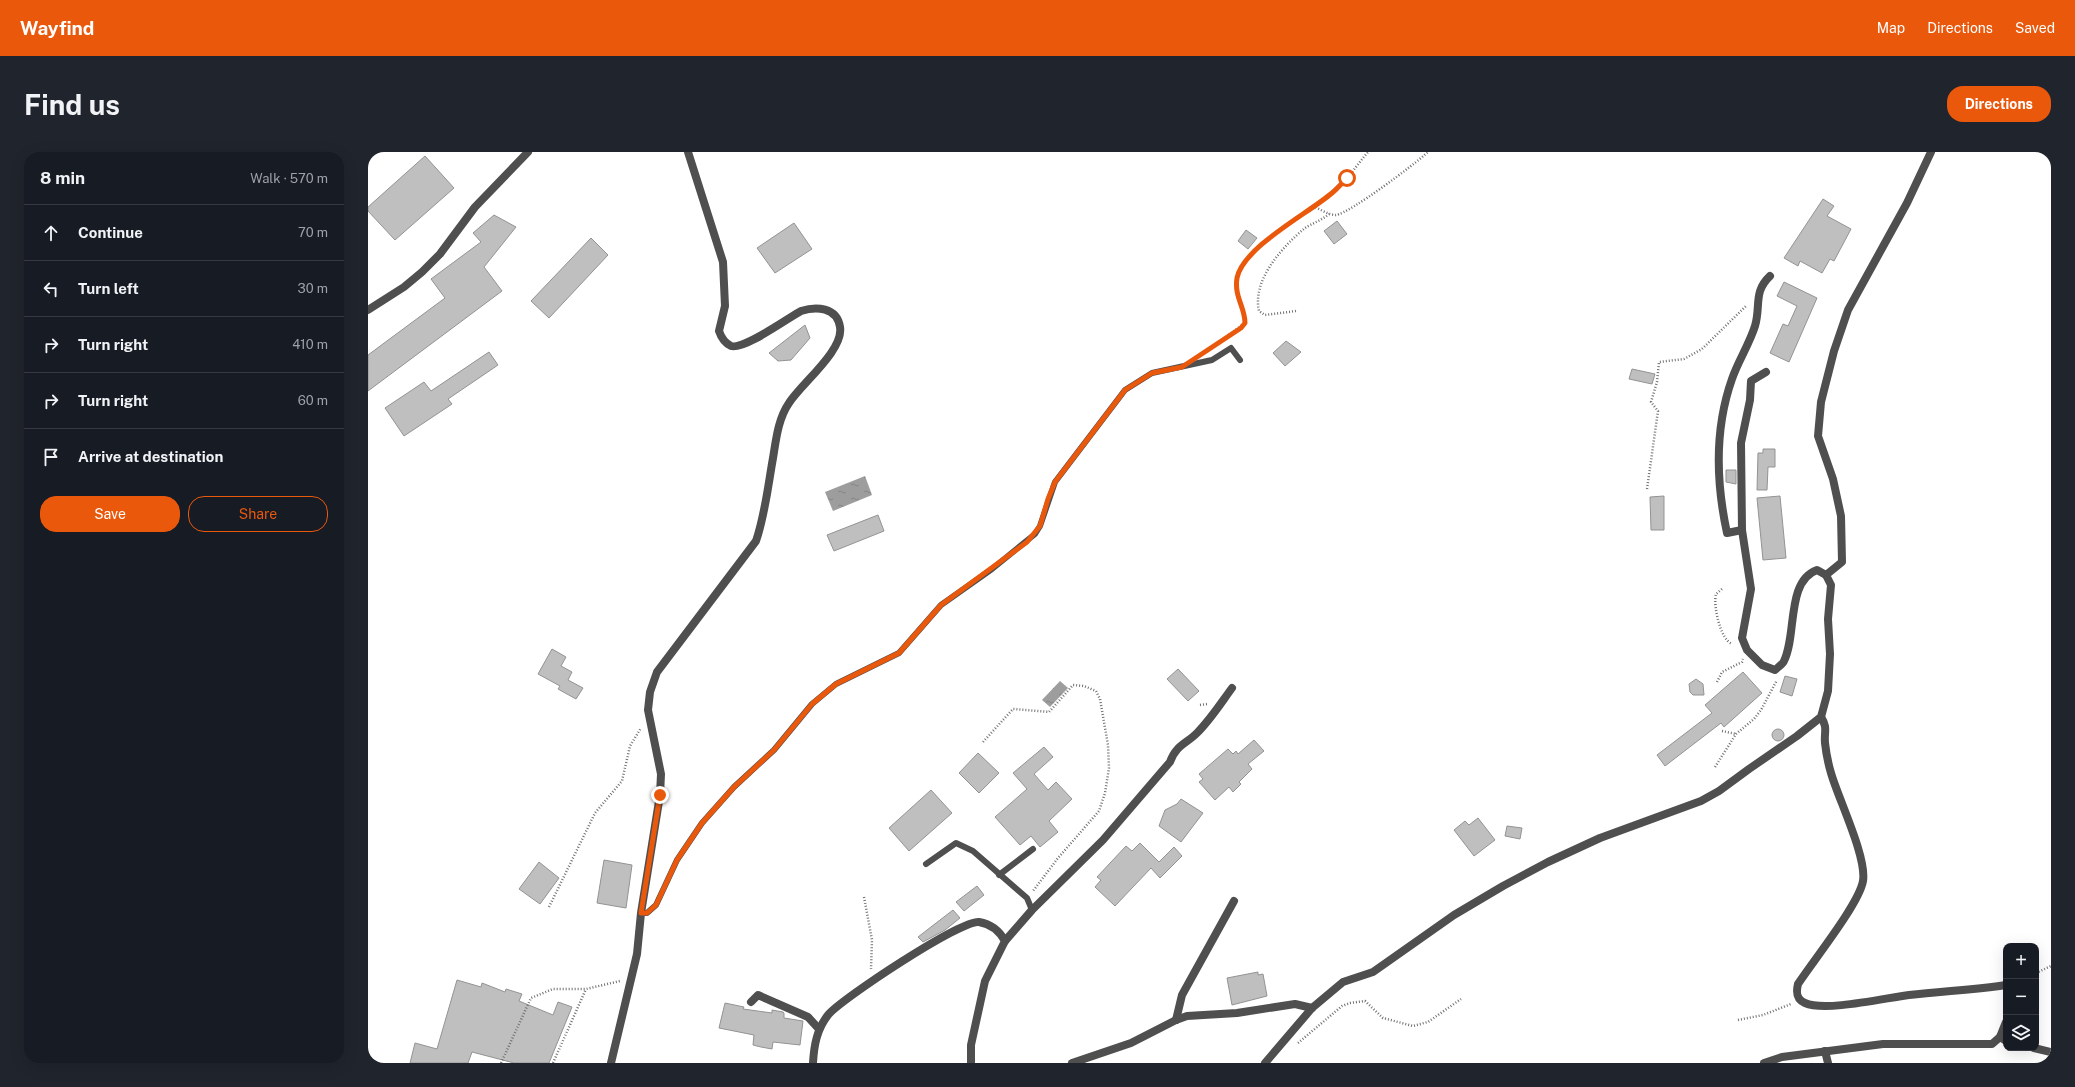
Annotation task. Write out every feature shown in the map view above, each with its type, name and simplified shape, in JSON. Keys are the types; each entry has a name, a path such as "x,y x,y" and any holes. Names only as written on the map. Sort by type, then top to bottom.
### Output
{"street":[{"path":"368,310 404,287 422,272 440,254 475,207 528,152"},
{"path":"611,1063 637,954 641,913 656,828 661,774 649,716 650,692 657,672 756,541 762,523 777,434 783,416 799,389 836,346 840,328 838,318 831,312 822,308 810,308 801,311 744,344 731,346 726,342 719,331 725,306 723,262 688,152"},
{"path":"1826,575 1842,562 1840,542 1841,516 1833,479 1818,436 1821,402 1834,351 1848,310 1911,197 1931,152"},
{"path":"1742,530 1727,533 1720,501 1719,437 1728,392 1755,325 1758,292 1763,283 1770,276"},
{"path":"1265,1063 1312,1008 1343,982 1373,972 1454,915 1503,886 1600,838 1701,801 1719,791 1749,768 1797,736 1821,716 1828,691 1830,654 1828,619 1831,585 1826,575 1817,570 1808,573 1796,594 1791,636 1784,662 1775,670 1762,665 1747,651 1742,638 1751,589 1742,530 1741,444 1750,400 1751,381 1766,372"},
{"path":"971,1063 971,1044 985,981 1005,941 1032,910 1103,840 1170,762 1174,751 1196,734 1214,714 1232,688"},
{"path":"1821,716 1826,725 1825,742 1830,772 1859,853 1863,880 1859,893 1845,916 1798,984 1796,992 1799,1000 1806,1004 1838,1005 1910,995 2003,986"},
{"path":"1176,1020 1182,995 1234,901"},
{"path":"813,1063 813,1051 819,1029 829,1014 906,959 966,924 979,922 993,927 1005,941"},
{"path":"751,1002 758,995 808,1017 819,1029"},
{"path":"1075,1063 1131,1043 1187,1016 1237,1013 1295,1004 1312,1008"},
{"path":"1764,1063 1782,1057 1883,1044 1992,1044 2003,1039"},
{"path":"2039,1049 2051,1052"},
{"path":"1825,1051 1828,1063"}],"lane":[{"path":"641,913 647,913 656,905 677,860 702,823 734,787 774,750 812,704 836,684 899,653 941,605 992,569 1035,534 1040,526 1055,482 1125,390 1152,373 1206,362 1222,356 1231,348 1240,360"},
{"path":"926,864 956,843 973,851 999,876 1027,898 1032,910"},
{"path":"999,876 1033,849"}],"path":[{"path":"1214,346 1245,323 1245,317 1237,296 1237,278 1241,268 1251,255 1274,234 1332,194 1368,152"},
{"path":"1313,206 1329,214 1337,215 1352,208 1397,177 1428,152"},
{"path":"1296,311 1265,315 1259,311 1257,302 1259,288 1277,258 1295,238 1306,227 1329,214"},
{"path":"1647,489 1658,411 1651,402 1657,382 1659,362 1684,359 1702,349 1740,314 1758,292"},
{"path":"1717,682 1722,672 1742,662 1747,651 1728,642 1722,633 1714,602 1716,594 1722,589"},
{"path":"1715,767 1736,734 1754,719 1761,710 1777,682 1775,670"},
{"path":"983,742 1013,709 1048,712 1074,685 1084,686 1096,692 1100,699 1108,746 1109,768 1099,811 1058,858 1027,898"},
{"path":"549,907 596,813 622,781 630,746 649,716"},
{"path":"1722,731 1736,734"},
{"path":"864,897 872,940 869,984"},
{"path":"2039,972 2051,966"},
{"path":"501,1063 531,998 552,989 586,989 632,978"},
{"path":"553,1063 586,989"},
{"path":"1294,1047 1342,1006 1350,1003 1365,1001 1383,1018 1413,1026 1428,1022 1461,999"},
{"path":"1738,1020 1763,1016 1799,1000"}],"water":[{"path":"865,476 872,495 833,511 825,492"},
{"path":"1060,681 1068,688 1050,707 1042,700"}],"building":[{"path":"425,156 454,188 395,240 368,211 368,207"},
{"path":"1823,199 1834,206 1827,216 1851,229 1834,261 1830,259 1822,273 1800,261 1798,266 1784,258"},
{"path":"494,215 516,227 484,267 502,291 368,391 368,355 445,298 431,279 481,242 473,233"},
{"path":"1337,221 1347,234 1334,244 1324,231"},
{"path":"794,223 812,249 775,273 757,248"},
{"path":"1246,230 1257,238 1248,249 1238,241"},
{"path":"591,238 608,255 549,318 531,301"},
{"path":"1784,282 1817,298 1789,362 1770,353 1783,324 1788,326 1797,306 1777,296"},
{"path":"805,325 810,338 791,360 778,361 769,353"},
{"path":"1286,341 1301,352 1285,366 1273,353"},
{"path":"489,352 498,365 448,399 452,404 404,436 385,408 424,382 431,391"},
{"path":"1632,369 1655,374 1652,384 1629,379"},
{"path":"1763,449 1775,449 1775,467 1768,467 1767,490 1757,490 1758,453 1763,453"},
{"path":"1726,470 1736,470 1736,484 1726,482"},
{"path":"1664,496 1664,530 1651,530 1650,497"},
{"path":"1780,496 1786,558 1763,560 1757,498"},
{"path":"878,515 884,531 834,551 827,535"},
{"path":"552,649 566,657 561,666 572,672 568,680 583,688 576,699 558,689 560,686 538,674"},
{"path":"1178,669 1199,691 1188,701 1167,679"},
{"path":"1743,672 1762,693 1724,727 1721,723 1665,766 1657,755 1712,713 1705,705"},
{"path":"1785,676 1797,679 1792,696 1780,692"},
{"path":"1696,679 1703,684 1704,695 1693,695 1690,692 1689,684"},
{"path":"1776,729 1780,729 1784,735 1780,741 1776,741 1772,737 1772,733"},
{"path":"1254,740 1264,751 1248,764 1252,769 1239,782 1241,784 1233,792 1229,787 1215,800 1199,782 1203,779 1199,774 1228,749 1233,754 1236,751 1238,754"},
{"path":"1044,747 1053,757 1034,774 1048,790 1056,782 1072,799 1049,821 1058,832 1040,847 1031,836 1020,845 995,817 1027,789 1013,773"},
{"path":"978,753 999,773 979,793 959,773"},
{"path":"931,790 952,813 909,851 889,828"},
{"path":"1181,799 1203,813 1181,842 1159,826 1165,810 1177,804"},
{"path":"1478,818 1495,840 1474,856 1454,830 1465,821 1469,825"},
{"path":"1507,826 1522,828 1520,839 1505,836"},
{"path":"1140,843 1159,862 1174,847 1182,856 1160,878 1151,868 1115,906 1095,887 1101,880 1097,877 1126,846 1132,851"},
{"path":"604,860 632,865 626,908 597,903"},
{"path":"539,862 559,878 540,904 519,889"},
{"path":"977,886 984,895 964,911 956,902"},
{"path":"953,910 960,918 945,930 923,942 918,937"},
{"path":"1258,972 1258,975 1263,974 1267,996 1232,1005 1227,978"},
{"path":"457,980 481,987 482,983 505,992 506,989 522,994 519,1001 553,1015 558,1002 572,1007 549,1063 514,1063 472,1052 468,1063 410,1063 415,1043 437,1049"},
{"path":"725,1003 744,1007 743,1009 772,1013 772,1010 783,1012 784,1018 803,1021 800,1045 773,1042 772,1049 761,1047 753,1045 754,1035 719,1028"}],"route":[{"path":"660,795 656,828 641,913 647,913 656,905 669,880 677,860 702,823 734,787 774,750 801,715 823,693 836,684 899,653 908,645 941,605 979,579 1027,542 1035,534 1044,516 1048,499 1055,482 1118,397 1125,390 1152,373 1182,367 1241,328 1245,323 1245,317 1238,303 1237,278 1241,268 1251,255 1274,234 1332,194 1347,178"}]}
